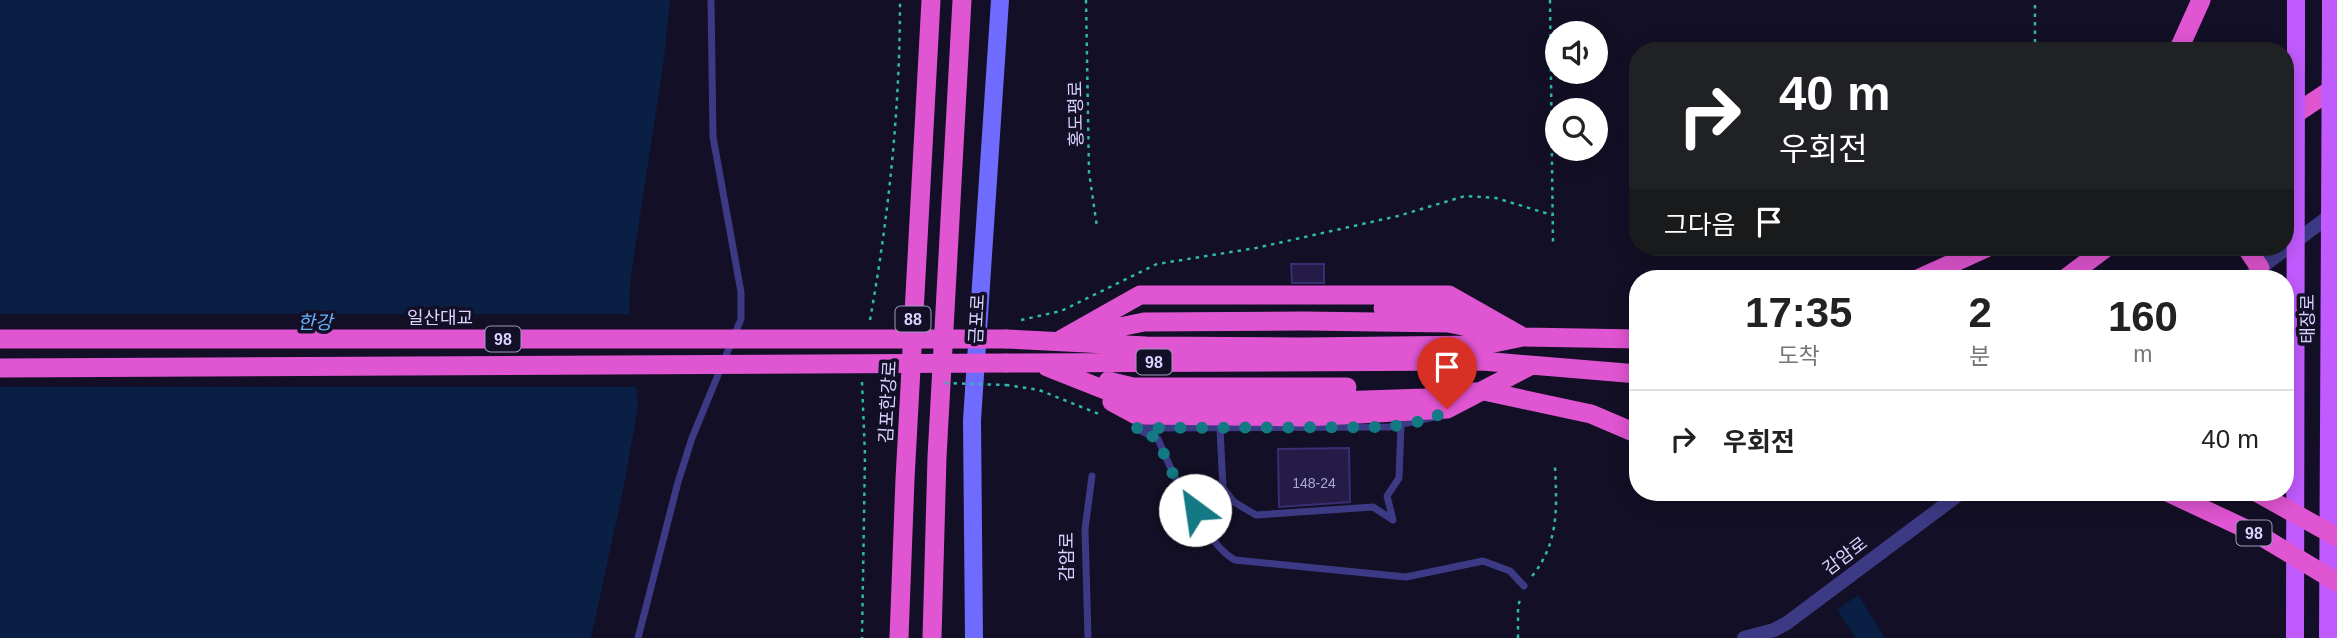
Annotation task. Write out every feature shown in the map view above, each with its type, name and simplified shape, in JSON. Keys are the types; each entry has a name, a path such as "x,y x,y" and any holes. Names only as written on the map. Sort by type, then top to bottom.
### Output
{"highway":[{"name":"김포한강로","path":"899,638 931,0"},
{"name":"88","path":"932,638 937,457 962,0"},
{"path":"2182,42 2201,0"},
{"path":"2294,115 2337,86"},
{"path":"1938,270 1969,256"},
{"path":"2077,270 2095,256"},
{"path":"1062,339 1140,295 1449,295 1523,337"},
{"name":"98","path":"1062,339 1146,346 1315,346 1485,345 1523,337 1629,338"},
{"name":"일산대교","path":"0,339 1062,339"},
{"name":"98","path":"0,368 1482,361 1528,367 1629,373"},
{"path":"1036,363 1133,401 1425,398 1484,391 1591,414 1629,430"},
{"path":"1036,363 1136,415 1306,417 1447,409 1528,367"},
{"name":"98","path":"2185,501 2259,535 2337,582"},
{"name":"98","path":"2272,501 2337,537"}],"main road":[{"name":"금포로","path":"974,638 972,420 1000,0"},
{"name":"태장로","path":"2295,638 2296,0"},
{"name":"태장로","path":"2328,638 2331,8"}],"street":[{"path":"2294,242 2337,210"},
{"path":"2257,270 2276,256"},
{"name":"감암로","path":"1744,638 1775,634 1950,501"}],"lane":[{"path":"638,638 678,482 741,319 741,292 713,137 711,0"},
{"path":"1447,409 1432,419 1401,425 1135,428 1158,439 1170,469 1214,545 1235,560 1406,577 1483,561 1510,571 1524,586"},
{"path":"1220,429 1223,488 1234,502 1247,511 1270,515 1373,507 1393,520 1387,496 1399,478 1401,425"},
{"name":"감암로","path":"1087,638 1085,529 1092,476"}],"path":[{"path":"868,330 885,239 895,143 900,0"},
{"name":"홍도평로","path":"1086,0 1089,172 1097,227"},
{"path":"1550,0 1553,243"},
{"path":"2035,0 2035,42"},
{"path":"1016,321 1035,319 1061,311 1157,264 1255,248 1398,216 1465,196 1496,198 1552,215"},
{"path":"862,638 865,455 860,398 863,371"},
{"path":"1006,385 1039,390 1100,415"},
{"path":"1518,638 1518,606 1524,586 1545,561 1551,547 1557,508 1555,467"}],"water":[{"name":"한강","path":"0,0 670,0 663,66 631,275 629,305 638,406 624,486 591,638 0,638"},
{"path":"1858,595 1885,638 1856,638 1837,610"}],"pier":[{"path":"0,314 634,314 641,387 0,387"}],"building":[{"path":"1291,264 1324,264 1324,283 1292,283"},
{"path":"1349,448 1350,502 1279,507 1278,449"}],"route":[{"path":"1195,510 1170,469 1158,439 1135,428 1389,427 1432,419 1447,409"}]}
